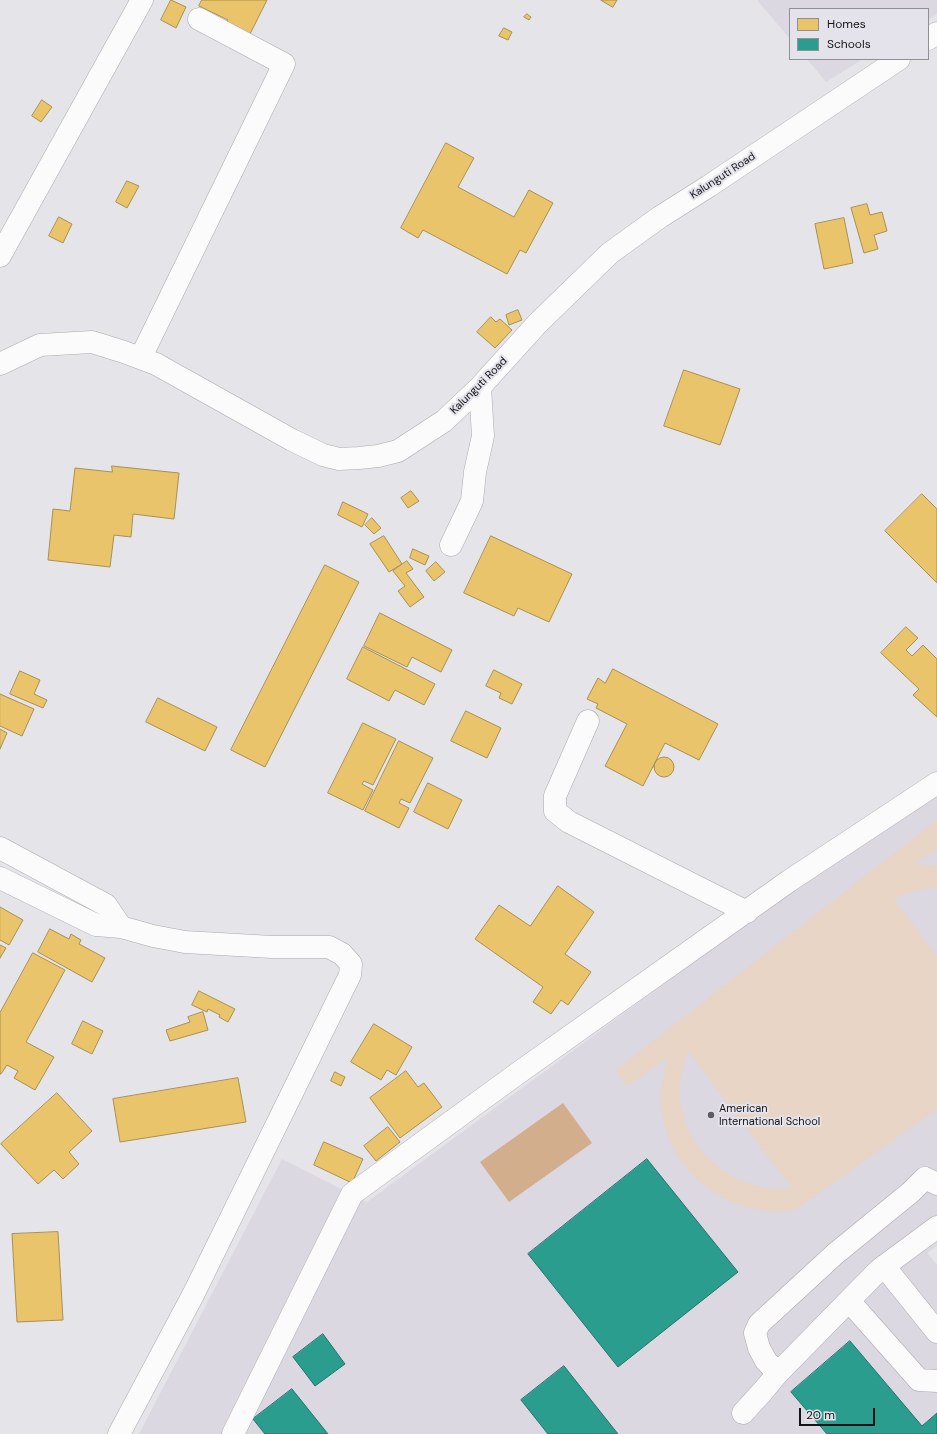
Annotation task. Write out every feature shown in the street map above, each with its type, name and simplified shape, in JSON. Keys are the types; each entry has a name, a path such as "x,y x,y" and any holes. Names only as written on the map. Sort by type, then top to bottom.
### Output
{"street":[{"path":"0,256 142,0"},
{"path":"141,358 284,64 199,19"},
{"name":"Kalunguti Road","path":"0,364 40,345 92,342 156,364 292,440 323,455 339,459 378,456 398,451 444,421 480,387 537,324 610,253 660,217 898,60"},
{"path":"452,545 472,501 475,472 483,436 480,387"},
{"path":"588,721 555,796 556,811 568,822 747,912"},
{"path":"233,1434 352,1194 521,1071 789,881 937,783"},
{"path":"0,848 106,904 121,927"},
{"path":"0,878 96,925 121,927 153,936 184,942 272,947 329,947 342,954 351,964 350,975 197,1288 119,1434"},
{"path":"778,1372 766,1360 759,1348 755,1334 759,1324 835,1254 911,1192 933,1177"},
{"path":"743,1413 778,1372 884,1266 937,1227"},
{"path":"884,1266 937,1332"},
{"path":"849,1301 919,1380 937,1381"}],"shaded area":[{"path":"757,0 937,0 937,14 929,19 929,8 789,8 789,38"},
{"path":"808,60 861,60 826,82"},
{"name":"American International School","path":"933,786 937,786 937,1246 927,1253 937,1265 937,1434 139,1434 282,1159 367,1202"},
{"path":"937,820 937,849 915,864 937,866 937,888 914,891 894,899 937,957 937,1109 795,1210 766,1211 736,1204 718,1195 702,1184 688,1170 677,1154 668,1136 663,1117 661,1097 662,1082 668,1058 627,1086 616,1070","holes":["689,1052 792,1188 782,1189 762,1187 738,1179 724,1171 700,1150 685,1122 681,1106 681,1075 683,1065"]},
{"path":"563,1103 592,1143 509,1202 480,1162"}],"building: Homes":[{"path":"171,0 186,7 176,28 161,20"},
{"path":"202,0 267,0 250,34 226,23 228,20 199,6"},
{"path":"601,0 617,0 613,7"},
{"path":"527,14 531,17 529,20 524,17"},
{"path":"504,28 512,32 508,40 499,36"},
{"path":"42,100 52,107 41,122 32,116"},
{"path":"446,143 474,158 458,187 514,217 529,190 553,203 526,253 520,250 507,274 423,230 418,238 401,228"},
{"path":"127,181 139,186 127,208 116,202"},
{"path":"867,204 870,215 882,212 887,231 874,235 878,249 864,253 851,208"},
{"path":"59,217 72,224 63,243 49,236"},
{"path":"844,218 853,263 824,269 815,224"},
{"path":"518,310 522,320 509,325 506,315"},
{"path":"491,317 496,322 500,319 512,330 495,348 477,332"},
{"path":"684,370 740,389 720,445 664,426"},
{"path":"112,466 179,473 174,519 133,514 131,537 114,535 110,567 48,560 53,509 70,511 75,468 112,472"},
{"path":"411,491 419,501 408,508 401,498"},
{"path":"922,494 937,509 937,583 885,531"},
{"path":"343,502 368,514 362,527 338,515"},
{"path":"372,518 381,528 374,534 365,525"},
{"path":"384,536 402,564 389,572 370,544"},
{"path":"491,536 572,574 549,622 518,608 514,616 464,593"},
{"path":"413,549 429,556 425,565 410,558"},
{"path":"407,561 413,569 406,573 424,597 410,607 398,591 405,586 393,571"},
{"path":"436,562 445,572 434,581 426,571"},
{"path":"325,565 359,582 265,767 231,750"},
{"path":"380,613 452,650 441,672 412,657 407,667 364,646"},
{"path":"906,627 918,638 906,650 912,656 923,645 937,659 937,717 913,695 919,689 881,653"},
{"path":"363,647 435,684 424,705 395,690 389,701 347,679"},
{"path":"613,669 718,724 699,760 665,743 643,786 605,766 627,724 596,708 598,704 587,699 598,678 605,683"},
{"path":"494,670 522,684 512,704 499,698 501,693 486,686"},
{"path":"20,671 40,680 34,694 47,700 43,708 10,694"},
{"path":"0,694 34,709 22,736 0,726"},
{"path":"158,698 217,727 205,751 146,722"},
{"path":"466,711 501,728 487,758 451,741"},
{"path":"363,723 396,739 373,785 364,781 362,784 373,790 363,810 328,793"},
{"path":"0,729 7,733 0,749"},
{"path":"399,741 433,758 410,803 401,799 399,803 409,808 399,828 365,811"},
{"path":"664,757 671,760 674,767 671,774 664,777 657,774 654,767 657,760"},
{"path":"428,783 462,800 448,829 414,812"},
{"path":"558,886 594,912 565,954 591,972 568,1005 561,1000 551,1014 533,1002 543,987 475,939 499,905 530,926"},
{"path":"0,907 23,920 9,945 0,940"},
{"path":"50,929 69,939 71,934 81,940 79,944 105,958 92,982 38,952"},
{"path":"0,945 6,948 0,958"},
{"path":"33,953 65,970 26,1042 54,1057 35,1090 14,1078 18,1071 7,1065 0,1074 0,1013"},
{"path":"199,991 235,1009 228,1022 219,1017 220,1015 208,1009 207,1012 192,1005"},
{"path":"203,1012 208,1030 170,1041 166,1030 190,1022 188,1017"},
{"path":"83,1021 103,1031 92,1054 72,1044"},
{"path":"374,1024 412,1047 396,1075 387,1070 381,1080 351,1062"},
{"path":"406,1071 418,1087 424,1083 442,1107 400,1138 370,1098"},
{"path":"335,1072 345,1077 341,1086 331,1081"},
{"path":"238,1078 246,1122 120,1142 113,1099"},
{"path":"57,1093 92,1131 69,1152 79,1164 63,1179 54,1170 38,1184 1,1144"},
{"path":"388,1127 400,1142 376,1161 364,1146"},
{"path":"324,1142 363,1159 352,1183 314,1165"},
{"path":"58,1232 63,1320 17,1322 12,1234"}],"building: Schools":[{"path":"647,1159 738,1272 618,1367 528,1254"},
{"path":"323,1334 345,1364 315,1386 293,1357"},
{"path":"850,1341 922,1426 937,1413 937,1434 827,1434 791,1392"},
{"path":"564,1366 618,1434 548,1434 521,1400"},
{"path":"292,1389 328,1434 265,1434 253,1419"}],"place":[{"name":"American International School","path":"711,1115"}]}
